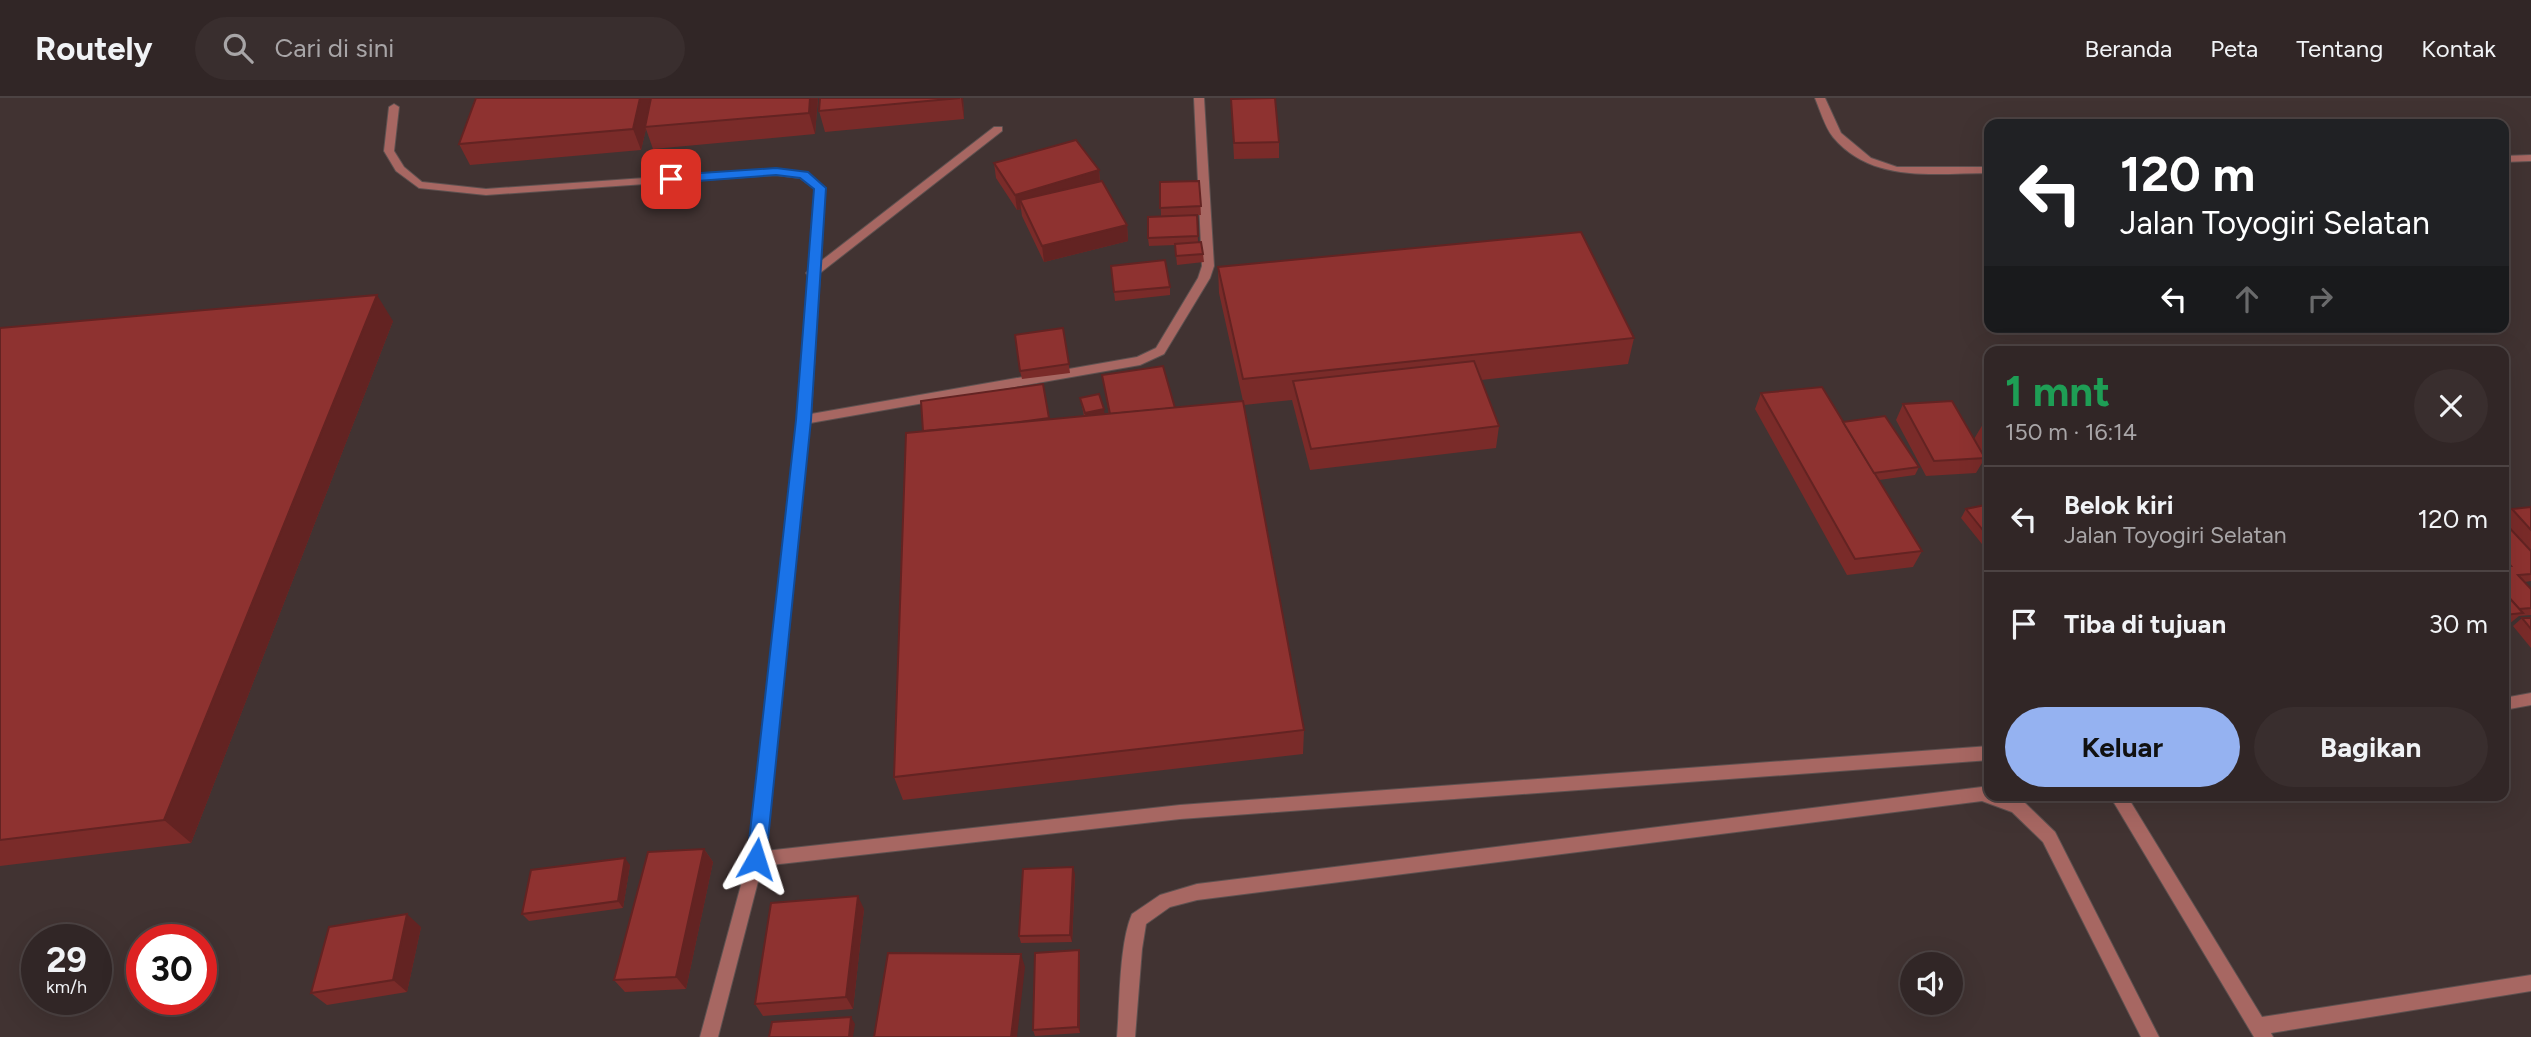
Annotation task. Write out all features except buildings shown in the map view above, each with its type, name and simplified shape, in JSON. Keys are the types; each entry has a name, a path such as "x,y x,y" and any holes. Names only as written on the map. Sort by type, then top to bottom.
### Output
{"street":[{"path":"804,420 1140,361 1160,351 1204,278 1208,266 1199,98"},
{"path":"1820,98 1837,135 1867,160 1896,170 1984,170"},
{"path":"394,107 389,152 400,169 419,185 486,192 776,172 803,175 820,188 812,273 804,420 756,859 709,1037"},
{"path":"812,273 998,129"},
{"path":"2509,159 2531,158"},
{"path":"2509,703 2531,699"},
{"path":"756,859 1193,810 1984,753"},
{"path":"1126,1037 1138,920 1166,900 1197,892 1984,795"},
{"path":"2001,801 2018,807 2049,837 2150,1037"},
{"path":"2121,801 2261,1032 2531,983"}],"route":[{"path":"671,179 776,172 803,175 820,188 812,273 804,420 756,859"}]}
